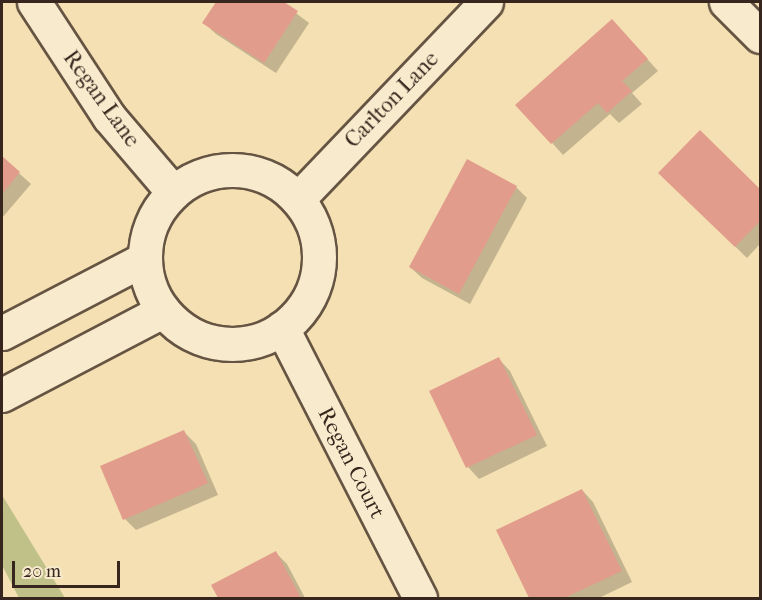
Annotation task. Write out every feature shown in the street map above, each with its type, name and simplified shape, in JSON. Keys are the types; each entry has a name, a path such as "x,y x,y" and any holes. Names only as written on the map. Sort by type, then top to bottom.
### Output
{"street":[{"name":"Regan Lane","path":"34,2 109,117 173,192"},
{"name":"Carlton Lane","path":"298,199 486,2"},
{"path":"726,2 760,36"},
{"path":"229,169 260,174 274,180 298,199 312,219 319,243 319,267 313,291 300,312 282,328 266,338 247,343 210,342 192,335 163,311 150,286 144,259 146,240 152,222 173,192 199,176 229,169"},
{"path":"2,333 144,259"},
{"path":"2,395 163,311"},
{"name":"Regan Court","path":"282,328 420,598"}],"green space":[{"path":"2,495 65,598 19,598 2,565"}],"building":[{"path":"216,2 284,2 298,11 264,63 202,23"},
{"path":"612,19 648,59 622,81 632,91 607,113 598,103 551,144 515,105"},
{"path":"700,130 760,189 760,221 735,247 658,173"},
{"path":"2,156 20,172 2,194"},
{"path":"467,159 517,186 459,294 409,267"},
{"path":"499,357 537,435 466,468 429,391"},
{"path":"184,430 208,483 123,520 100,466"},
{"path":"582,489 622,571 564,598 529,598 496,530"},
{"path":"276,551 301,598 218,598 211,585"}]}
